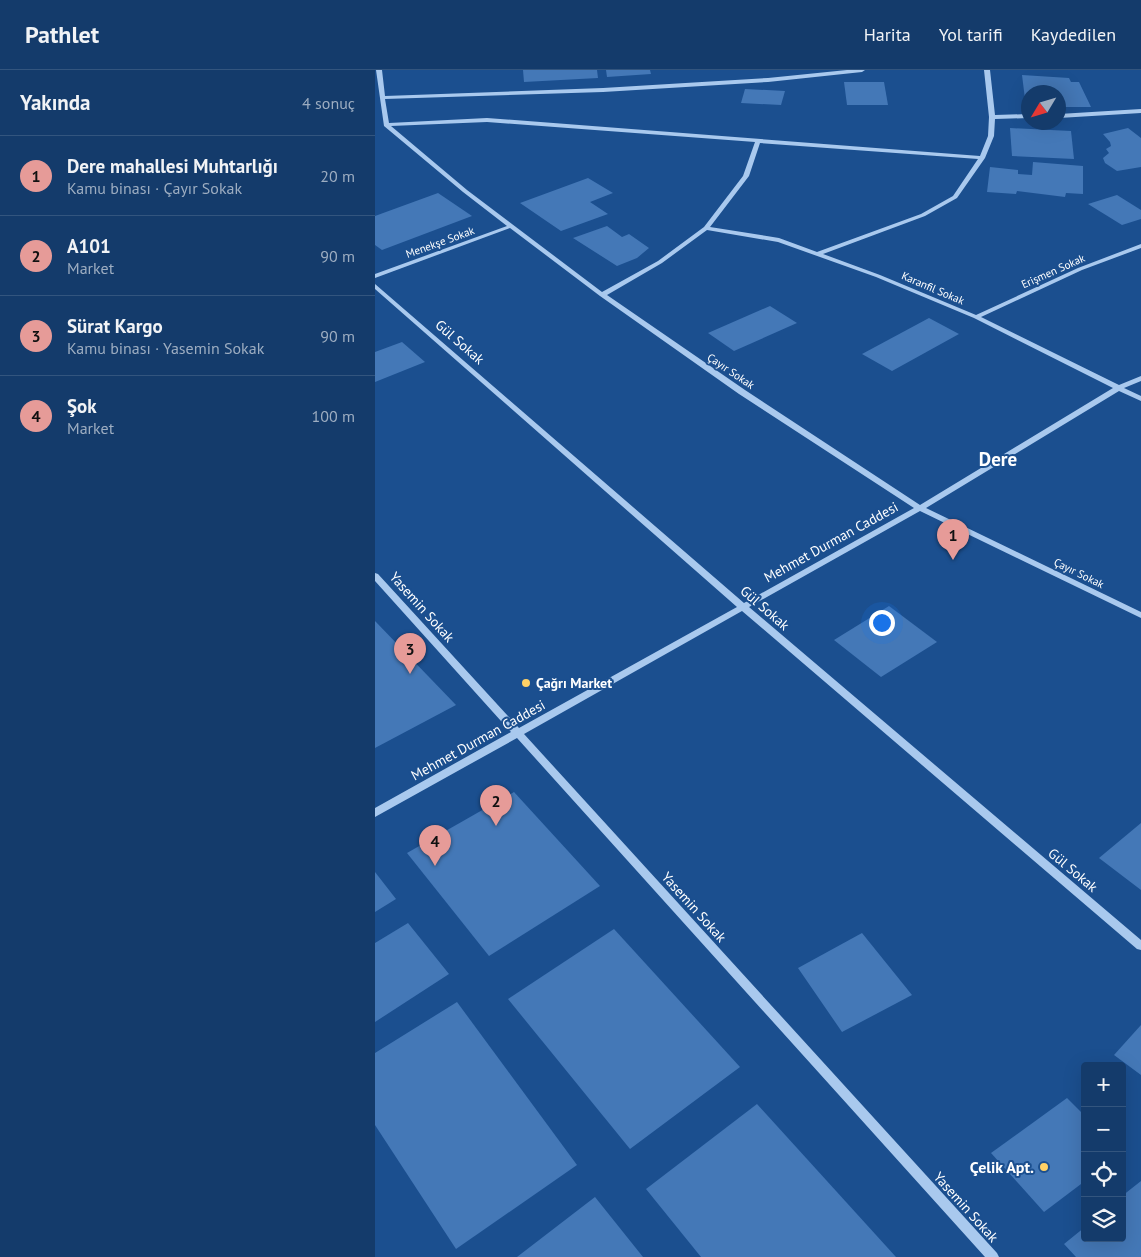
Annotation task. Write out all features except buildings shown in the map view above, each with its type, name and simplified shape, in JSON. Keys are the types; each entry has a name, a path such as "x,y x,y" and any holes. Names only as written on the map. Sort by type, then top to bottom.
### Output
{"street":[{"path":"379,70 386,125 487,120 982,158"},
{"path":"382,98 603,90 768,80 862,70"},
{"path":"817,254 923,215 955,197 982,158 991,136 992,117 987,70"},
{"path":"1066,116 1141,111"},
{"path":"992,117 1021,116"},
{"name":"Çayır Sokak","path":"386,125 465,191 602,295 742,392 920,508 1141,615"},
{"path":"602,295 661,262 706,228 746,176 758,141"},
{"name":"Menekşe Sokak","path":"375,276 511,226"},
{"name":"Karanfil Sokak","path":"706,228 779,240 877,276 976,318 1141,399"},
{"name":"Erişmen Sokak","path":"976,318 1079,269 1141,246"},
{"name":"Gül Sokak","path":"375,286 743,607 1141,946"},
{"name":"Mehmet Durman Caddesi","path":"375,814 920,508 1118,388 1141,378"},
{"name":"Yasemin Sokak","path":"375,576 993,1257"}],"place":[{"name":"Dere mahallesi Muhtarlığı","path":"953,560"},
{"name":"Sürat Kargo","path":"410,674"},
{"name":"Çağrı Market","path":"526,683"},
{"name":"A101","path":"496,826"},
{"name":"Şok","path":"435,866"},
{"name":"Çelik Apt.","path":"1044,1167"}],"district":[{"name":"Dere","path":"998,459"}]}
